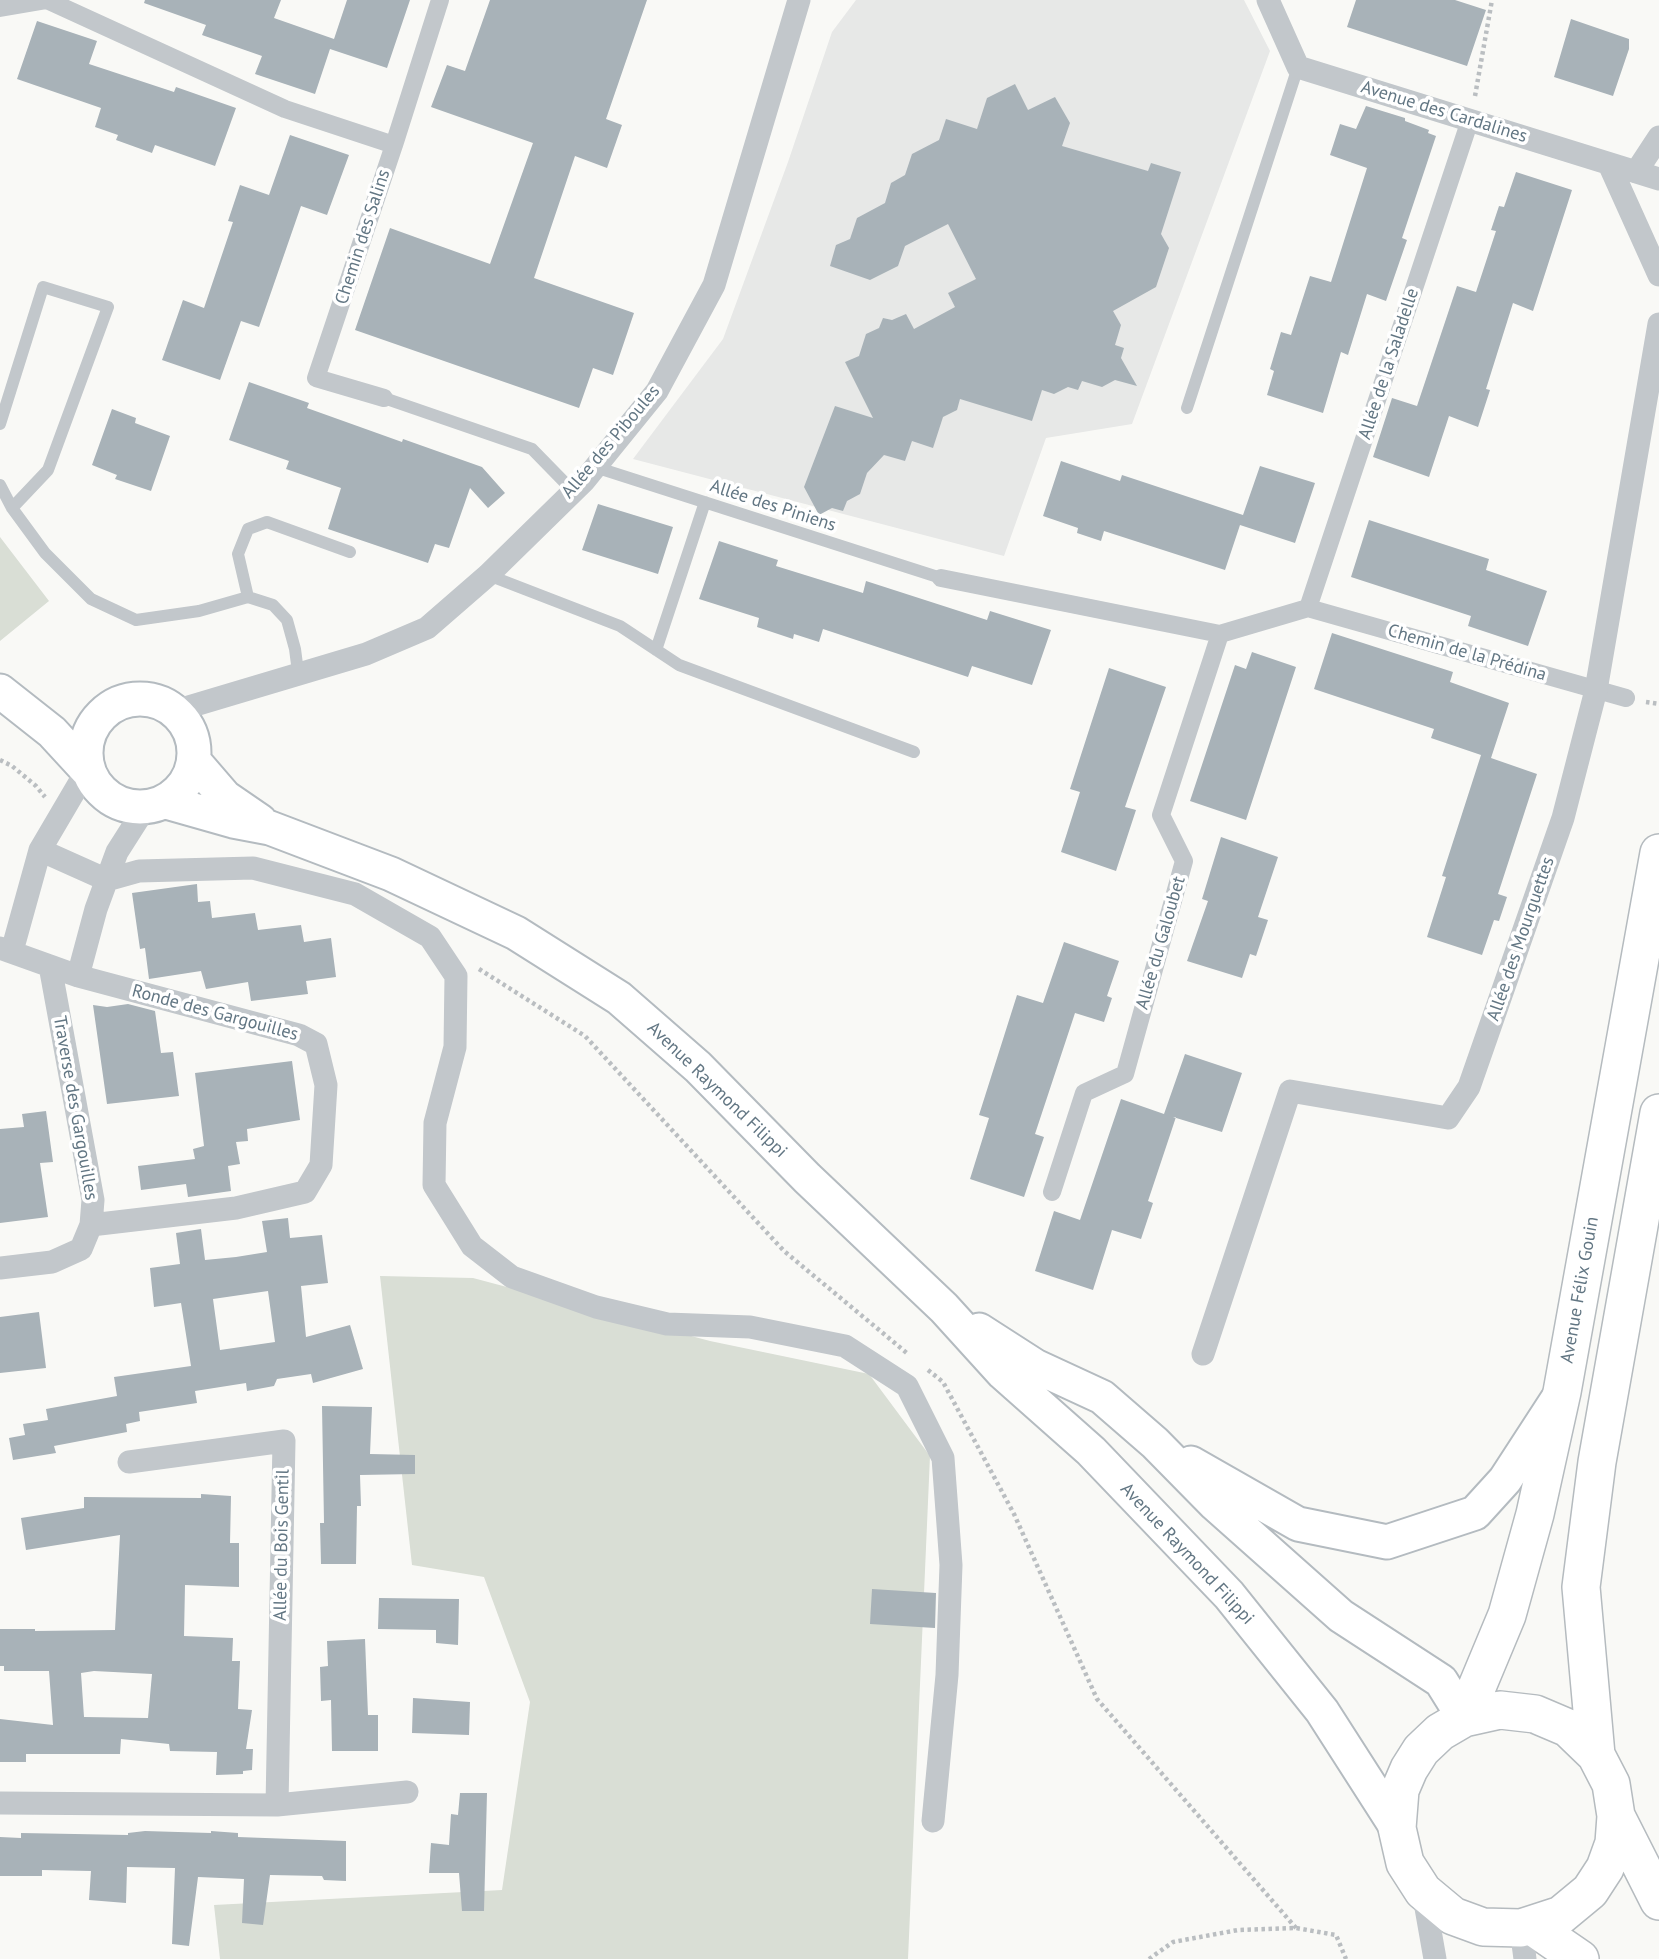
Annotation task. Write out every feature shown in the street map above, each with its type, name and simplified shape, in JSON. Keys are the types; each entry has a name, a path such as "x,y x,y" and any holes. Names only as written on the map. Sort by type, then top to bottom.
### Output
{"main road":[{"path":"7,697 54,712 109,709"},
{"path":"7,697 52,732 87,770 103,794 123,805 155,805 186,783 194,761 189,729 175,711 157,701 140,698 120,702 102,713 93,723 85,743 87,770"},
{"name":"Avenue Raymond Filippi","path":"194,761 225,797 270,828"},
{"name":"Avenue Raymond Filippi","path":"155,805 270,828 391,874 516,933 619,998 698,1067 807,1178 944,1308 1003,1373 1091,1451 1229,1595 1322,1711 1397,1828"},
{"name":"Avenue Félix Gouin","path":"1464,1718 1507,1615 1535,1514 1562,1392 1659,853"},
{"path":"1596,1755 1581,1587 1597,1462 1659,1113"},
{"name":"Avenue Raymond Filippi","path":"944,1308 1035,1366 1102,1397 1155,1443 1215,1504 1341,1616 1441,1681 1464,1718"},
{"name":"Avenue Raymond Filippi","path":"1155,1443 1298,1524 1387,1542 1475,1513 1505,1480 1562,1392"},
{"path":"1526,1938 1562,1915 1590,1891 1605,1868 1614,1843 1616,1816 1611,1784 1596,1755 1568,1728 1535,1714 1500,1710 1464,1718 1440,1732 1421,1750 1409,1769 1400,1790 1397,1828 1405,1863 1423,1891 1453,1916 1526,1938 1580,1959"},
{"path":"1616,1816 1659,1901"}],"street":[{"path":"0,8 47,0 285,109 394,145 440,0"},
{"name":"Allée des Piboules","path":"175,711 298,672 366,654 428,628 488,575 595,467 657,391 714,285 799,0"},
{"path":"1268,0 1298,66"},
{"name":"Avenue des Cardalines","path":"1298,66 1659,179"},
{"name":"Allée de la Saladelle","path":"1308,608 1470,120"},
{"path":"1636,172 1659,137"},
{"name":"Chemin des Salins","path":"384,398 316,378 394,145"},
{"path":"1609,164 1659,275"},
{"name":"Allée des Mourguettes","path":"1203,1354 1290,1091 1448,1118 1469,1087 1563,818 1596,690 1659,324"},
{"path":"941,578 1220,634 1308,608"},
{"name":"Chemin de la Prédina","path":"1308,608 1626,698"},
{"name":"Allée du Galoubet","path":"1052,1192 1084,1093 1125,1074 1184,861 1161,815 1220,634"},
{"path":"6,949 40,850 87,770"},
{"path":"78,976 96,909 117,852 155,805"},
{"path":"40,850 107,880 139,871 253,868 355,894 430,937 456,976 454,1046 435,1123 434,1185 472,1246 512,1277 596,1307 667,1324 750,1327 845,1346 907,1386 943,1458 951,1564 947,1675 933,1821"},
{"name":"Ronde des Gargouilles","path":"6,949 78,976 299,1035 316,1044 326,1085 321,1166 305,1192 236,1208 91,1225"},
{"name":"Traverse des Gargouilles","path":"0,1268 52,1262 81,1249 91,1225 93,1200 50,966"},
{"name":"Allée du Bois Gentil","path":"129,1461 284,1441 277,1805"},
{"path":"0,1803 277,1805 407,1792"},
{"path":"1423,1891 1435,1959"}],"lane":[{"path":"1188,408 1298,66"},
{"path":"0,424 43,287 108,307 48,470 12,508"},
{"path":"384,398 533,449 573,491"},
{"name":"Allée des Piniens","path":"595,467 941,578"},
{"path":"0,485 12,508 45,553 91,599 136,620 199,611 248,597 273,605 286,620 295,649 298,672"},
{"path":"656,650 705,502"},
{"path":"248,597 238,554 248,529 267,522 350,552"},
{"path":"488,575 620,626 679,665 914,752"}],"path":[{"path":"1470,120 1488,34 1492,0"},
{"path":"0,760 12,766 36,786 60,816"},
{"path":"1149,1959 1173,1942 1238,1930 1296,1928 1336,1935 1346,1959"}],"shaded area":[{"path":"856,0 1244,0 1270,51 1132,424 1046,438 1004,556 633,459 723,339 832,32"},
{"path":"0,537 49,601 0,641"},
{"path":"380,1276 473,1278 710,1341 869,1374 930,1456 908,1959 220,1959 214,1905 502,1890 530,1702 484,1577 412,1565"}],"building":[{"path":"145,0 281,0 274,18 334,39 347,0 410,0 387,68 330,49 315,94 255,74 262,56 202,35 206,25 144,3"},
{"path":"490,0 647,0 606,119 622,125 607,168 575,156 534,278 634,313 613,375 593,368 579,408 355,330 390,228 490,264 533,143 431,107 447,65 465,71"},
{"path":"1356,0 1455,0 1486,10 1467,66 1347,27"},
{"path":"1571,19 1629,39 1629,49 1613,96 1554,77"},
{"path":"37,21 97,41 89,64 174,92 176,87 236,108 215,166 155,145 152,153 116,140 118,135 95,127 101,108 17,79"},
{"path":"1015,84 1028,110 1055,97 1070,123 1062,146 1148,171 1151,163 1181,172 1161,234 1169,248 1156,287 1113,311 1121,325 1115,345 1124,348 1121,358 1137,386 1115,380 1102,387 1082,381 1078,390 1068,387 1054,394 1042,390 1032,421 960,399 957,410 943,417 933,448 912,441 905,461 884,455 867,473 860,494 847,501 843,511 832,508 819,515 804,487 835,406 873,418 845,362 859,356 866,334 879,328 883,318 892,320 906,314 914,329 955,307 948,293 976,279 948,224 905,246 898,266 870,280 830,266 836,245 850,239 857,218 885,203 891,183 905,175 912,154 939,140 946,119 977,129 987,98"},
{"path":"1366,106 1405,118 1405,121 1429,130 1428,133 1436,136 1402,238 1407,240 1386,301 1367,294 1348,355 1341,352 1323,413 1267,395 1274,371 1270,369 1281,332 1291,335 1310,276 1331,282 1367,168 1330,155 1340,124 1356,129"},
{"path":"290,135 349,155 327,215 301,206 259,327 241,321 220,380 162,360 183,300 204,308 233,222 228,221 240,185 269,195"},
{"path":"1516,172 1572,190 1533,311 1513,303 1486,389 1490,390 1478,427 1449,416 1429,477 1373,457 1392,398 1417,406 1457,286 1476,292 1496,231 1491,230 1499,206 1504,207"},
{"path":"249,382 309,403 307,408 482,467 505,493 488,508 470,488 449,548 435,544 428,563 328,529 341,488 286,469 289,461 229,440"},
{"path":"112,409 136,418 135,423 170,436 151,491 115,479 117,475 92,465"},
{"path":"1061,461 1120,481 1122,475 1243,515 1260,466 1315,483 1295,543 1240,525 1225,570 1104,531 1101,541 1077,533 1078,528 1043,516"},
{"path":"598,504 673,527 658,574 582,550"},
{"path":"1369,520 1489,559 1486,570 1547,591 1528,646 1468,626 1471,616 1351,577"},
{"path":"719,541 778,560 776,566 863,593 866,581 987,620 990,611 1051,630 1032,685 972,666 968,677 823,629 819,642 794,634 793,639 757,627 759,618 699,599"},
{"path":"1332,633 1453,672 1450,682 1509,703 1491,758 1537,774 1498,894 1507,897 1499,921 1494,920 1482,955 1427,937 1446,877 1442,876 1481,755 1431,738 1434,729 1314,689"},
{"path":"1252,652 1296,667 1246,820 1190,801 1235,665 1246,669"},
{"path":"1109,668 1166,687 1125,807 1136,810 1116,871 1061,852 1080,792 1070,789"},
{"path":"1221,837 1278,857 1258,917 1268,920 1256,956 1250,954 1242,978 1187,961 1208,901 1202,899"},
{"path":"197,884 198,902 210,901 212,918 255,913 258,930 301,925 304,942 331,938 336,977 306,981 308,994 251,1001 248,982 206,989 201,971 149,979 145,948 140,949 132,893"},
{"path":"1064,942 1119,961 1107,996 1112,998 1104,1022 1075,1013 1035,1134 1044,1137 1024,1197 970,1179 989,1118 979,1115 1017,995 1043,1003"},
{"path":"128,1004 155,1011 161,1053 173,1052 179,1096 107,1104 93,1005 107,1007"},
{"path":"1185,1054 1242,1073 1222,1132 1176,1118 1148,1201 1153,1203 1141,1239 1112,1230 1093,1290 1035,1271 1054,1211 1080,1220 1121,1099 1164,1114"},
{"path":"292,1061 300,1120 247,1129 248,1141 236,1142 240,1164 228,1166 231,1191 188,1197 186,1184 141,1190 138,1166 195,1159 193,1149 204,1146 195,1073"},
{"path":"46,1111 53,1162 40,1163 48,1217 0,1223 0,1129 24,1127 22,1114"},
{"path":"288,1218 290,1238 322,1235 328,1283 301,1286 306,1337 350,1325 363,1369 313,1383 311,1374 277,1379 274,1386 247,1391 246,1383 195,1391 197,1403 139,1412 140,1421 126,1424 127,1432 54,1446 56,1453 13,1460 9,1438 25,1435 23,1424 48,1420 46,1409 117,1396 114,1377 191,1366 181,1303 154,1307 150,1268 180,1264 176,1233 201,1229 205,1260 267,1252 262,1221","holes":["268,1291 275,1342 220,1350 213,1299"]},
{"path":"39,1312 46,1368 0,1373 0,1317"},
{"path":"322,1406 372,1407 370,1454 415,1455 415,1474 360,1475 361,1506 357,1506 356,1564 321,1564 320,1523 324,1523"},
{"path":"201,1494 231,1496 230,1543 239,1543 239,1587 185,1585 184,1636 233,1638 232,1661 240,1661 238,1709 252,1710 246,1749 253,1749 252,1770 243,1771 243,1774 216,1775 217,1752 170,1751 169,1744 121,1739 120,1754 26,1754 26,1762 0,1762 0,1719 53,1725 49,1671 4,1671 4,1666 0,1666 0,1629 115,1630 120,1535 26,1550 21,1518 84,1508 84,1497 201,1498","holes":["94,1671 152,1674 148,1718 84,1717 81,1673"]},
{"path":"872,1589 936,1593 935,1628 870,1624"},
{"path":"379,1598 459,1599 458,1645 436,1643 436,1630 378,1629"},
{"path":"365,1639 368,1715 378,1715 378,1751 332,1751 331,1700 321,1701 320,1667 328,1666 327,1641"},
{"path":"413,1698 470,1702 469,1735 412,1733"},
{"path":"460,1793 487,1793 484,1911 462,1911 459,1873 429,1873 431,1843 449,1845 451,1814 458,1815"},
{"path":"145,1831 211,1831 238,1833 238,1837 346,1841 346,1881 324,1880 322,1876 270,1875 263,1925 242,1923 244,1879 198,1877 189,1946 172,1944 175,1868 127,1867 126,1903 89,1900 91,1871 42,1870 42,1876 0,1876 0,1837 21,1838 21,1833 128,1835"}]}
